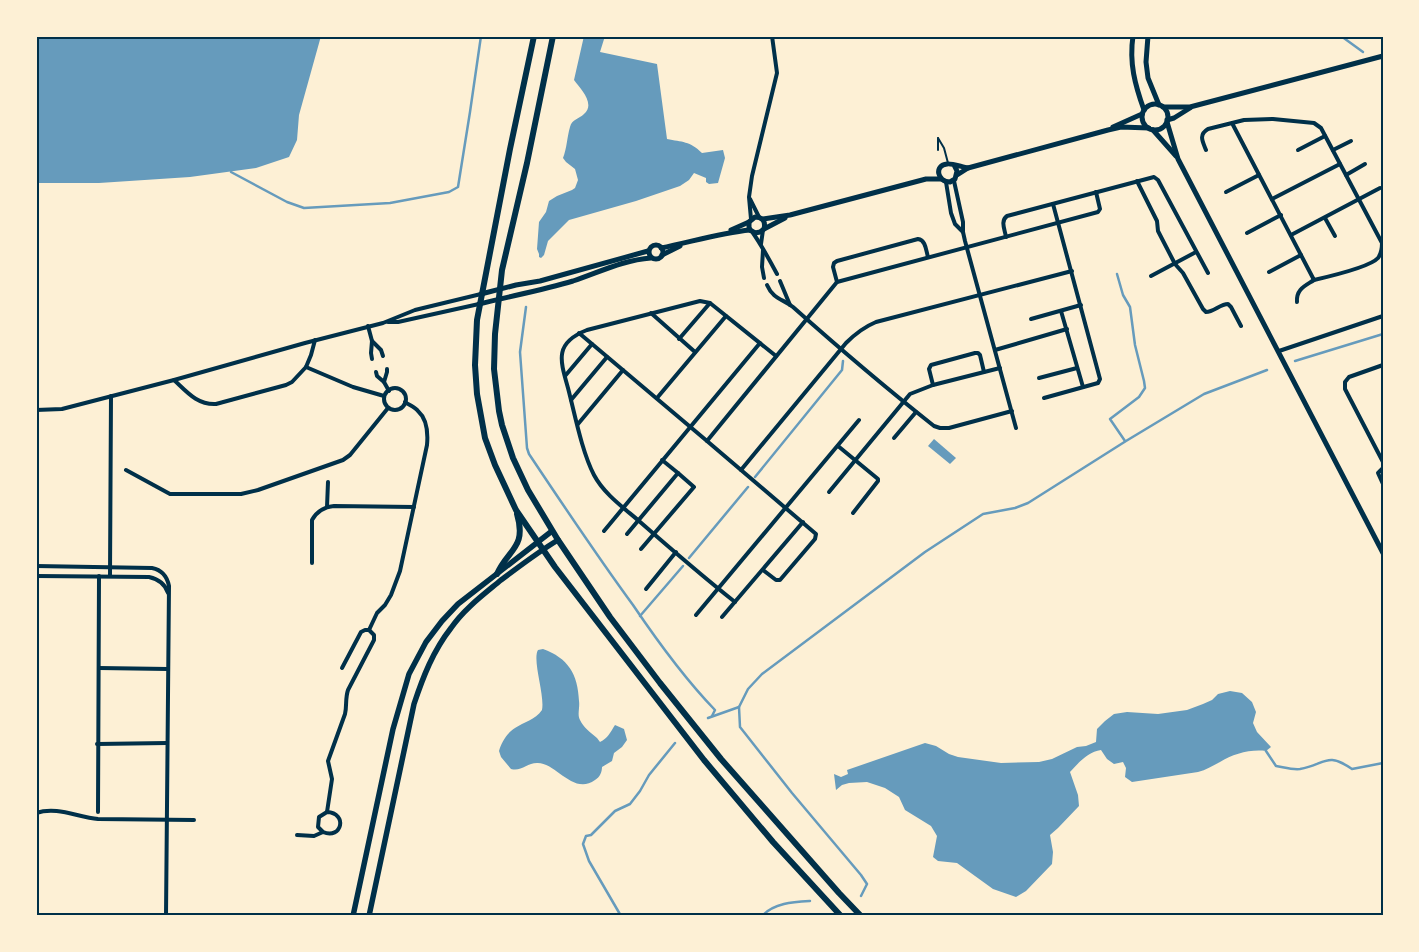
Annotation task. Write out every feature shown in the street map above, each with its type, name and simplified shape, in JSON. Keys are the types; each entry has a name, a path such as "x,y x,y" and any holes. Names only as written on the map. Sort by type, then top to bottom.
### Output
{"main road":[{"path":"497,574 501,565 518,544 520,530 516,510 485,438 479,411 475,358 477,320 534,36"},
{"path":"553,36 499,289 494,355 496,390 500,418 513,458 528,490 552,531 610,617 660,683 721,760 861,916"},
{"path":"516,510 555,567 704,760 773,842 841,916"},
{"path":"353,916 399,707 410,674 426,642 458,604 552,531"},
{"path":"369,916 412,713 423,676 432,658 451,628 475,602 531,557 558,540"}],"street":[{"path":"772,36 777,73 752,176 749,197 749,227 761,244 777,274"},
{"path":"1133,36 1131,60 1143,112 1143,122 1178,159"},
{"path":"1148,36 1146,62 1148,78 1161,106 1167,114 1167,121 1178,159 1383,553"},
{"path":"1108,130 1143,112 1150,105 1190,107 1383,56"},
{"path":"1016,428 963,232 963,222 954,181 957,175 968,168 1121,127 1161,128 1167,121 1190,107"},
{"path":"1206,150 1202,136 1208,129 1252,119 1286,119 1316,124 1321,128 1377,234 1382,246 1381,254 1376,260 1314,280 1299,290 1297,302"},
{"path":"1232,123 1314,280"},
{"path":"1298,150 1325,136"},
{"path":"1333,150 1351,141"},
{"path":"1272,199 1340,164"},
{"path":"1346,174 1365,164"},
{"path":"383,323 415,310 516,285 540,281 648,251 654,245 661,248 685,244 726,232 755,217 790,215 926,179 939,171 942,166 951,165 968,168"},
{"path":"951,165 957,171 957,175"},
{"path":"939,171 948,197 950,213 955,224 963,232"},
{"path":"1226,192 1260,175"},
{"path":"1006,237 1003,222 1005,217 1154,177 1157,178 1208,273"},
{"path":"926,179 954,181"},
{"path":"1137,181 1157,221 1158,231 1175,264 1183,273 1204,310 1211,312 1224,304 1228,304 1241,326"},
{"path":"1291,235 1380,188"},
{"path":"707,441 837,282 1099,212 1096,192"},
{"path":"948,197 957,195"},
{"path":"749,197 765,224 761,244"},
{"path":"1044,398 1098,383 1100,379 1053,204"},
{"path":"726,232 760,232 790,215"},
{"path":"1247,233 1280,215"},
{"path":"1325,218 1335,236"},
{"path":"1377,234 1383,231"},
{"path":"837,282 833,265 846,259 918,240 924,242 928,257"},
{"path":"36,410 62,409 368,326 398,322 498,300 574,280 605,268 636,260 658,259 662,255 685,244"},
{"path":"661,248 663,251 662,255"},
{"path":"763,250 762,267 764,278"},
{"path":"648,251 651,258"},
{"path":"1151,276 1196,252"},
{"path":"1269,272 1301,255"},
{"path":"741,470 841,349 858,332 870,325 1072,271"},
{"path":"780,281 790,305"},
{"path":"767,286 776,297 790,305 934,426 944,428 1012,411"},
{"path":"735,602 623,508 602,487 595,477 589,463 571,400 561,353 563,348 579,334 700,301 710,304 776,356"},
{"path":"679,338 710,304"},
{"path":"1031,318 1081,306"},
{"path":"1061,311 1083,387"},
{"path":"651,314 695,352"},
{"path":"657,398 726,316"},
{"path":"1279,351 1383,316"},
{"path":"368,326 372,341 372,360"},
{"path":"995,350 1067,329"},
{"path":"579,334 816,534 816,537 809,546 780,580 776,580 763,570"},
{"path":"174,380 196,400 206,404 216,404 286,385 297,378 306,367 315,340"},
{"path":"372,341 381,350 383,356"},
{"path":"604,531 760,343"},
{"path":"565,376 592,344"},
{"path":"933,385 929,369 931,365 975,353 980,355 984,372"},
{"path":"571,400 607,357"},
{"path":"1383,365 1348,378 1345,389 1383,462"},
{"path":"306,367 353,388 384,396"},
{"path":"829,492 910,394 933,385 1000,368"},
{"path":"1039,378 1077,368"},
{"path":"384,382 388,372 386,369"},
{"path":"578,424 623,370"},
{"path":"376,372 377,376 389,390"},
{"path":"389,390 400,390 404,395 404,405 395,410 388,408 384,403 384,396 389,390"},
{"path":"110,576 111,396"},
{"path":"369,630 377,613 385,606 400,571 427,445 425,423 419,412 405,402"},
{"path":"126,470 170,494 241,494 258,490 343,460 350,455 388,408"},
{"path":"894,438 916,412"},
{"path":"696,615 859,420"},
{"path":"838,446 878,479 853,514"},
{"path":"641,549 694,487 662,460"},
{"path":"1383,468 1378,473 1383,484"},
{"path":"627,534 678,473"},
{"path":"328,482 328,507"},
{"path":"312,563 312,520 317,513 328,507 414,507"},
{"path":"722,618 803,522"},
{"path":"646,589 676,552"},
{"path":"36,566 156,568 167,578 169,595 166,916"},
{"path":"36,576 152,578 163,583 169,595"},
{"path":"98,812 99,576"},
{"path":"342,668 361,632 369,630"},
{"path":"327,812 332,779 328,765 329,758 345,714 348,690 374,640 373,633 369,630"},
{"path":"99,668 168,669"},
{"path":"98,744 168,743"},
{"path":"36,814 55,810 98,819 194,820"},
{"path":"327,812 337,815 340,821 339,828 333,833 326,834 323,832 318,827 318,820 321,815 327,812"},
{"path":"296,835 314,836 323,832"}],"lane":[{"path":"938,150 938,138 951,165"}],"water":[{"path":"36,36 321,36 299,115 297,140 289,157 256,168 190,177 99,183 36,183"},
{"path":"584,36 605,36 600,52 657,64 667,139 690,144 702,153 723,150 725,158 718,183 709,184 706,182 706,178 694,173 689,180 680,186 569,220 548,241 544,255 541,258 537,249 539,222 546,212 549,201 575,188 578,180 575,169 563,158 571,124 584,114 588,106 586,96 574,80"},
{"path":"934,439 956,458 950,464 928,446"},
{"path":"543,649 565,662 574,675 578,691 579,718 587,730 600,742 607,737 615,725 624,729 627,740 614,753 612,761 602,767 598,777 587,784 579,784 572,781 544,764 533,763 515,770 511,769 501,757 499,751 512,730 533,719 542,710 537,655 538,650"},
{"path":"1230,691 1242,693 1252,702 1256,712 1253,723 1257,732 1271,747 1266,751 1248,751 1236,754 1198,772 1132,782 1125,777 1126,768 1123,762 1114,764 1107,759 1101,750 1088,755 1070,772 1078,795 1079,806 1050,835 1053,852 1052,864 1026,891 1016,897 993,889 957,863 938,861 933,857 937,836 931,826 905,810 899,797 885,788 867,782 849,783 842,785 836,790 834,774 841,777 848,774 847,770 925,743 936,746 958,757 1001,763 1039,762 1052,759 1077,747 1096,742 1097,729 1114,714 1127,712 1158,714 1187,710 1212,700 1218,694"}],"waterway":[{"path":"231,172 287,202 304,208 390,203 449,192 458,187 481,36"},
{"path":"1341,36 1363,52"},
{"path":"1117,274 1123,295 1130,307 1135,345 1145,388 1139,397 1110,419 1125,441"},
{"path":"526,307 520,352 529,454 662,646 715,710 712,716"},
{"path":"1295,361 1383,334"},
{"path":"755,477 842,370 843,361"},
{"path":"861,896 867,884 861,875 792,793 740,727 739,707 748,689 762,674 925,552 983,514 1015,508 1028,503 1204,394 1267,370"},
{"path":"689,558 748,487"},
{"path":"640,616 683,566"},
{"path":"708,718 739,707"},
{"path":"621,916 589,861 583,844 586,836 591,835 615,811 630,804 649,775 675,743"},
{"path":"1266,751 1276,766 1294,769 1331,760 1352,769 1383,763"},
{"path":"762,916 778,906 810,901"}]}
